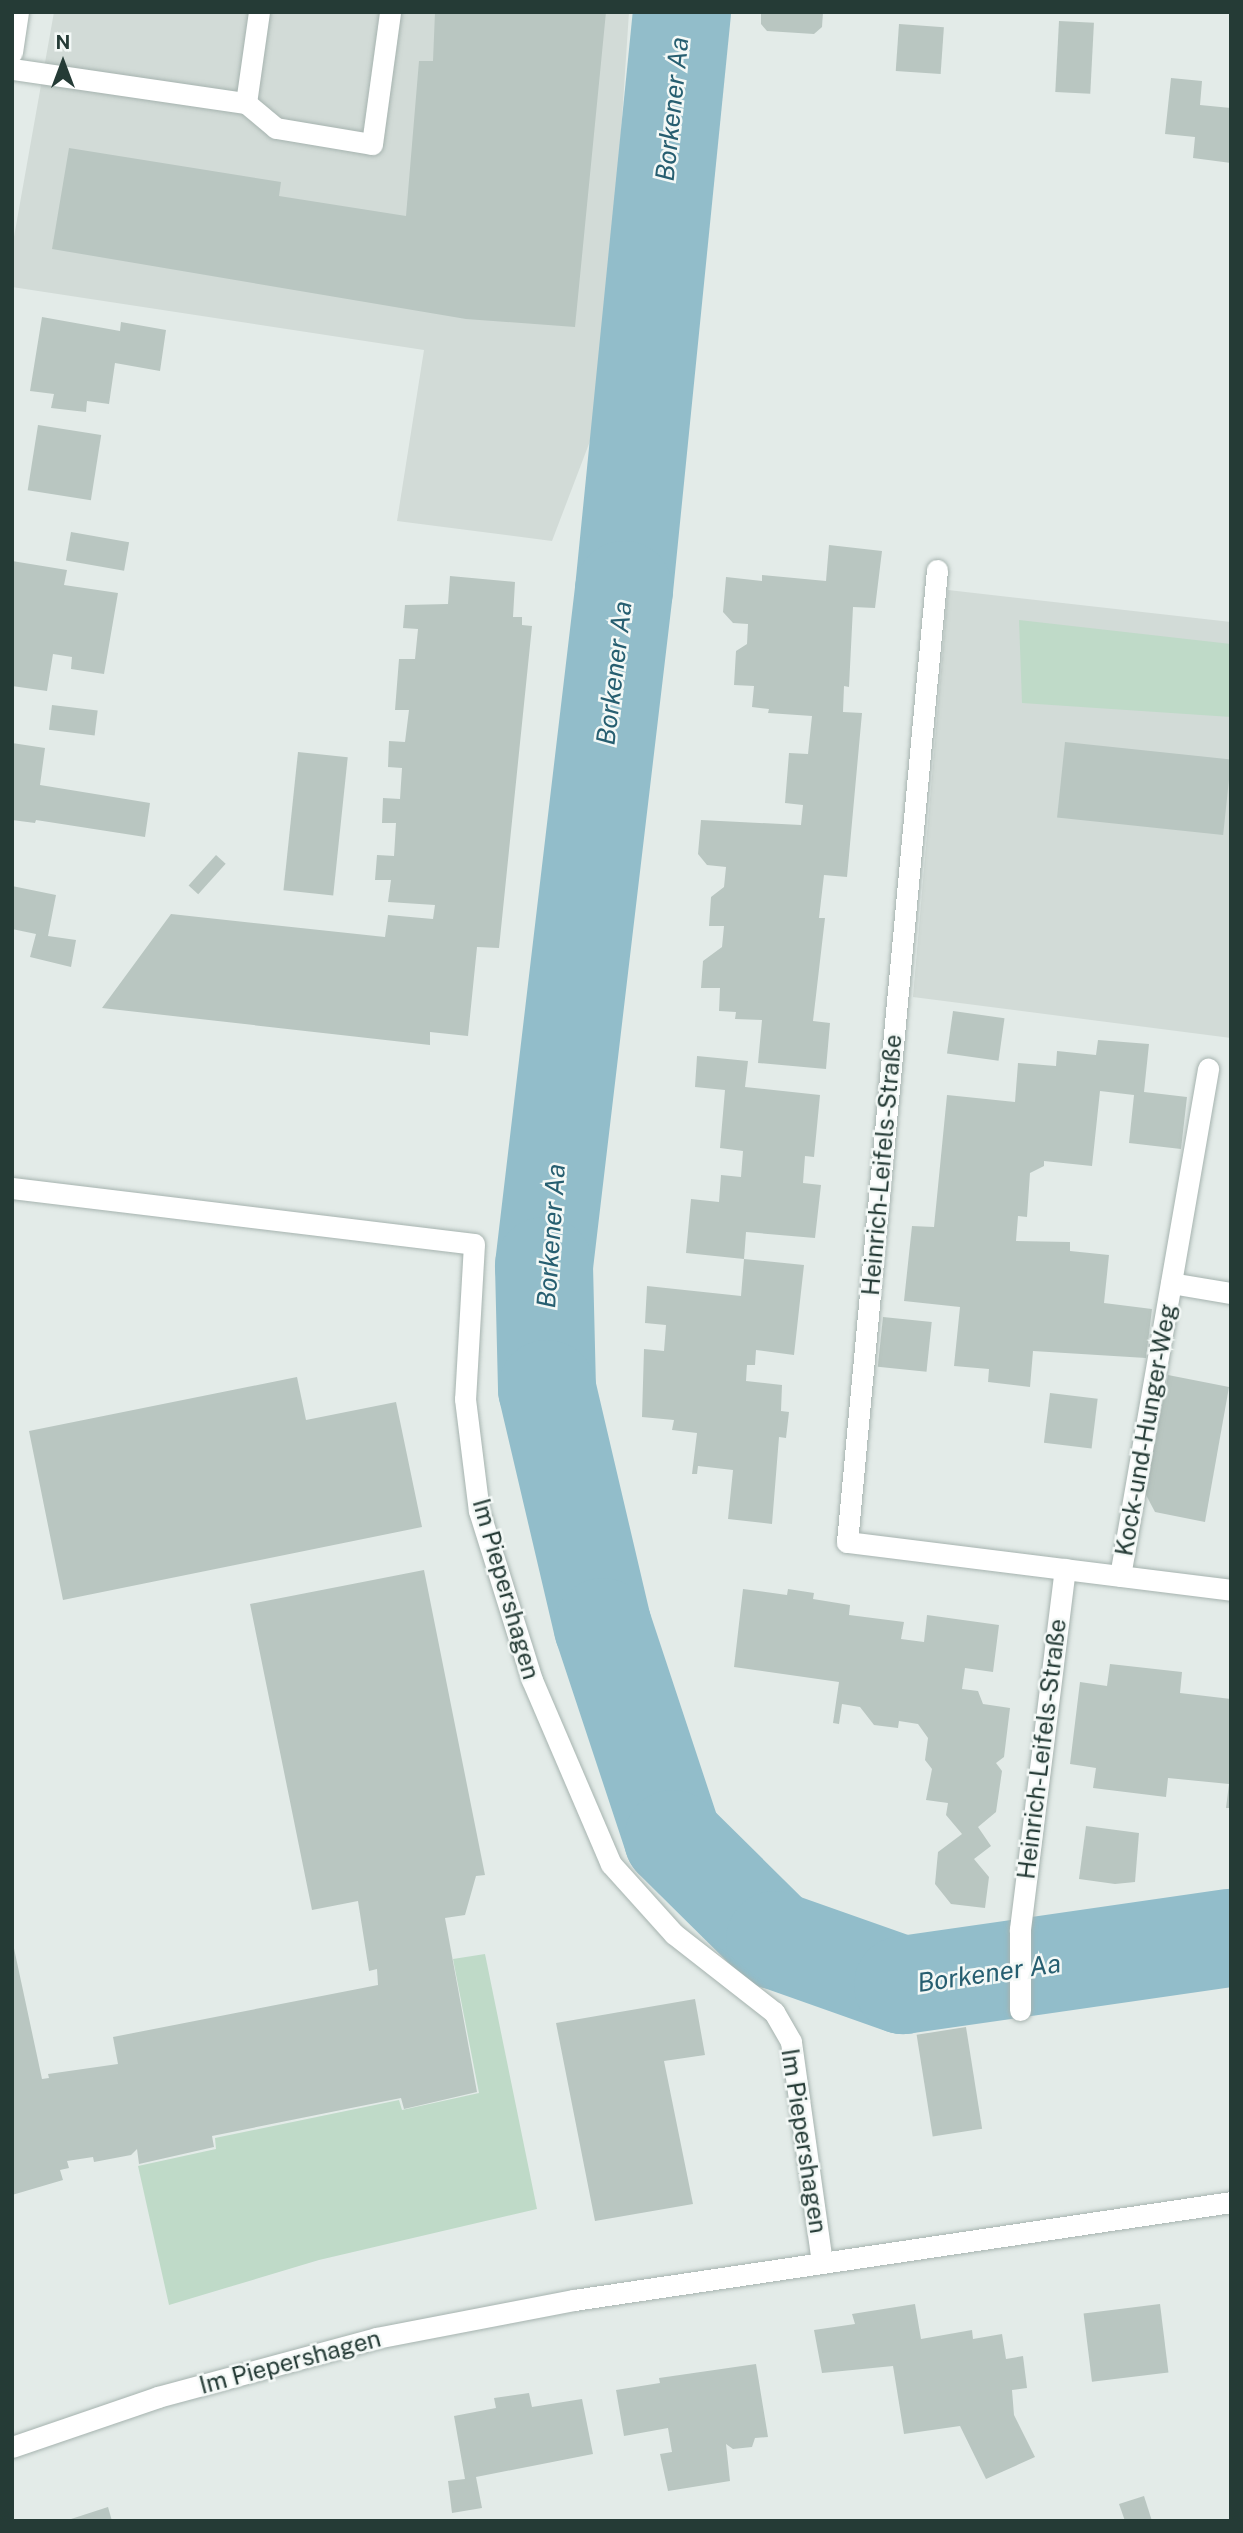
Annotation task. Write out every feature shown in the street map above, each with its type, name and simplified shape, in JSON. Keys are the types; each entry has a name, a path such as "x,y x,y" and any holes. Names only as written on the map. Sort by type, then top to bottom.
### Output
{"street":[{"path":"12,52 18,12"},
{"path":"246,103 259,12"},
{"path":"12,69 246,103 276,128 372,144 390,12"},
{"name":"Heinrich-Leifels-Straße","path":"937,570 847,1542 1231,1590"},
{"name":"Kock-und-Hunger-Weg","path":"1120,1576 1208,1069"},
{"name":"Im Piepershagen","path":"12,1188 474,1244 465,1399 479,1511 532,1680 611,1864 674,1934 774,2012 791,2042 822,2262"},
{"name":"Kock-und-Hunger-Weg","path":"1171,1283 1231,1293"},
{"name":"Heinrich-Leifels-Straße","path":"1020,2010 1020,1929 1065,1569"},
{"name":"Im Piepershagen","path":"12,2447 158,2396 376,2338 574,2300 1231,2202"}],"shaded area":[{"path":"54,12 629,12 603,407 552,541 397,521 424,350 12,287 12,248"},
{"path":"948,590 1231,622 1231,1038 913,997"}],"green space":[{"path":"1019,620 1231,644 1231,717 1022,703"},
{"path":"485,1954 537,2209 319,2260 169,2305 138,2166 216,2149 215,2138 399,2100 402,2110 479,2093 453,1959"}],"building":[{"path":"435,12 606,12 575,327 466,319 52,249 69,148 281,182 279,196 406,216 419,61 433,61"},
{"path":"761,12 823,12 822,27 814,34 767,31 761,24"},
{"path":"1059,21 1094,23 1090,94 1055,92"},
{"path":"899,24 944,27 941,74 896,71"},
{"path":"1171,78 1202,81 1200,105 1231,108 1231,163 1193,158 1195,137 1165,134"},
{"path":"42,317 120,331 121,322 166,330 160,371 115,363 109,404 87,401 86,412 51,408 54,394 30,391"},
{"path":"38,425 101,435 91,500 28,490"},
{"path":"71,532 129,542 124,571 66,561"},
{"path":"829,545 882,551 875,608 853,607 849,687 844,686 843,712 862,713 847,877 824,875 819,918 825,918 813,1021 830,1023 826,1069 758,1063 762,1020 735,1019 736,1012 719,1011 720,988 701,988 703,961 722,947 724,926 709,926 711,897 724,887 726,867 707,865 698,854 701,820 801,825 803,805 785,803 789,753 808,754 812,716 768,713 769,709 752,707 754,686 734,685 736,651 747,644 748,624 733,623 723,612 726,577 762,581 762,575 826,581"},
{"path":"12,561 67,570 64,585 118,593 104,674 71,669 72,657 53,654 47,691 12,686"},
{"path":"450,576 515,582 513,617 522,617 522,625 532,626 499,948 477,947 468,1036 430,1032 430,1045 102,1008 171,914 385,937 388,915 433,919 435,905 388,902 391,880 375,880 377,855 394,856 396,823 382,823 383,798 400,799 402,768 388,767 389,741 405,742 409,710 395,710 399,659 415,659 418,629 403,628 405,605 448,604"},
{"path":"52,705 98,711 95,735 49,730"},
{"path":"1065,742 1231,759 1223,835 1057,818"},
{"path":"12,743 45,748 40,785 150,803 145,837 36,820 35,823 12,820"},
{"path":"298,752 348,757 333,895 283,890"},
{"path":"216,855 226,864 198,894 189,885"},
{"path":"12,886 56,895 48,936 76,940 71,967 30,957 36,934 12,929"},
{"path":"953,1011 1004,1018 999,1061 947,1054"},
{"path":"1098,1040 1149,1044 1144,1092 1187,1097 1181,1149 1129,1143 1134,1095 1100,1091 1092,1166 1044,1161 1044,1166 1030,1173 1027,1217 1018,1216 1016,1241 1070,1242 1070,1251 1109,1255 1104,1303 1152,1309 1146,1358 1033,1351 1030,1387 988,1382 989,1369 954,1366 960,1307 904,1301 912,1226 934,1227 947,1095 1015,1102 1018,1063 1056,1066 1057,1051 1096,1055"},
{"path":"697,1056 748,1061 745,1087 820,1095 814,1157 805,1156 803,1183 821,1185 815,1238 746,1232 744,1259 686,1253 691,1199 719,1202 721,1175 741,1177 743,1151 720,1148 725,1090 695,1087"},
{"path":"744,1259 804,1265 794,1355 756,1350 755,1365 747,1365 746,1381 782,1385 781,1411 789,1412 786,1438 779,1437 772,1524 728,1519 733,1470 698,1466 697,1474 692,1474 697,1433 672,1430 674,1420 642,1417 644,1349 664,1351 666,1325 645,1323 647,1286 741,1296"},
{"path":"883,1317 932,1322 927,1372 878,1367"},
{"path":"1168,1375 1229,1387 1205,1522 1155,1512 1145,1493"},
{"path":"297,1377 306,1420 396,1402 422,1527 63,1600 29,1431"},
{"path":"1050,1393 1098,1399 1092,1448 1044,1443"},
{"path":"424,1570 485,1875 476,1876 465,1915 445,1918 477,2092 404,2109 401,2098 212,2136 214,2147 139,2164 137,2149 131,2155 94,2162 93,2157 67,2161 69,2168 60,2170 63,2180 12,2195 12,1939 42,2079 49,2078 48,2074 118,2064 113,2037 378,1985 377,1969 369,1971 358,1901 312,1910 250,1604"},
{"path":"743,1589 787,1595 788,1589 814,1593 813,1599 850,1605 849,1615 904,1622 901,1639 924,1642 927,1615 999,1625 993,1672 965,1668 962,1689 978,1691 983,1704 1010,1708 1004,1757 996,1763 1002,1771 996,1812 978,1827 991,1846 974,1859 989,1877 985,1908 951,1904 935,1884 938,1852 962,1834 946,1815 948,1803 926,1800 932,1769 925,1760 928,1738 918,1724 899,1721 898,1728 874,1725 860,1707 842,1704 839,1724 833,1723 839,1682 734,1667"},
{"path":"1110,1664 1182,1672 1180,1693 1231,1699 1231,1808 1226,1808 1229,1784 1168,1778 1166,1797 1093,1788 1096,1768 1070,1764 1080,1682 1107,1686"},
{"path":"1086,1826 1139,1833 1135,1882 1115,1884 1079,1879"},
{"path":"695,1999 705,2055 664,2061 693,2204 595,2221 556,2023"},
{"path":"966,2027 982,2129 933,2137 917,2035"},
{"path":"915,2304 921,2339 972,2330 973,2339 1002,2334 1006,2359 1023,2356 1027,2388 1012,2390 1014,2415 1035,2457 986,2479 960,2426 904,2434 893,2366 822,2373 814,2330 855,2324 852,2314"},
{"path":"1160,2304 1168,2372 1092,2382 1084,2313"},
{"path":"756,2364 768,2437 755,2438 752,2447 733,2449 726,2444 730,2481 668,2491 660,2454 672,2452 668,2428 624,2436 616,2390 660,2383 659,2378"},
{"path":"529,2393 532,2407 582,2399 593,2454 476,2477 482,2508 452,2513 448,2481 465,2479 454,2416 496,2408 494,2398"},
{"path":"1144,2496 1152,2521 1125,2521 1119,2504"},
{"path":"108,2507 112,2521 68,2521 68,2520"}],"waterway":[{"name":"Borkener Aa","path":"682,12 624,590 544,1266 547,1389 603,1627 673,1839 775,1940 903,1985 1231,1938"}]}
